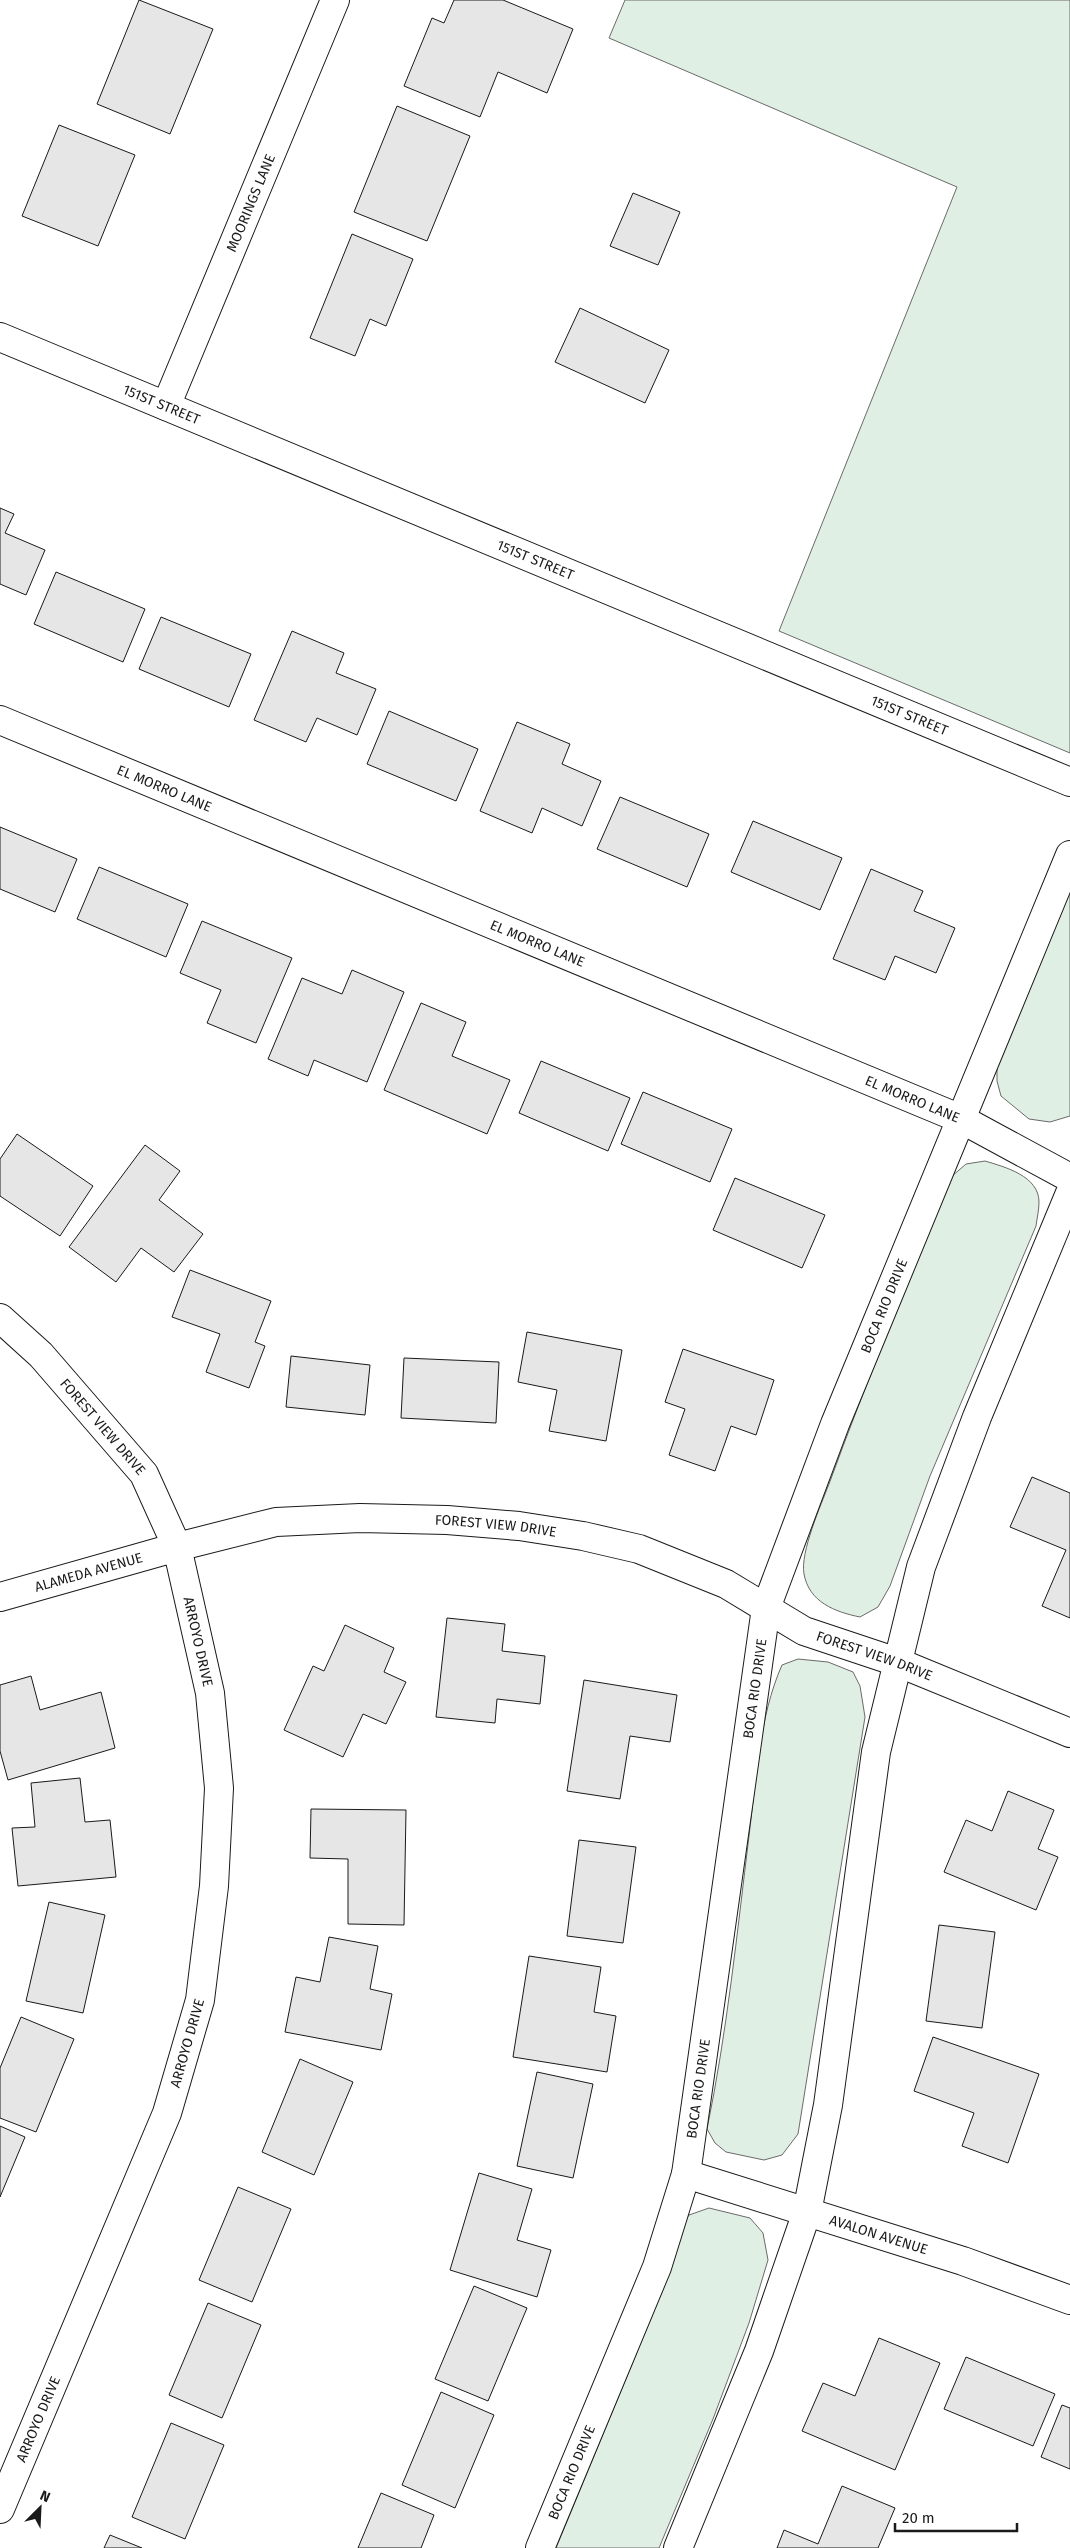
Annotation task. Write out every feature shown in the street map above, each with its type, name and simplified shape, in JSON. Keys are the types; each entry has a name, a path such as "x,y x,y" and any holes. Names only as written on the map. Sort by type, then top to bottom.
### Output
{"street":[{"name":"MOORINGS LANE","path":"166,406 335,0"},
{"name":"151ST STREET","path":"0,337 1070,782"},
{"name":"EL MORRO LANE","path":"0,720 961,1119 1070,1178"},
{"name":"BOCA RIO DRIVE","path":"540,2548 657,2267 686,2174 766,1608 835,1424 1070,855"},
{"path":"678,2548 759,2351 807,2212 828,2106 876,1752 920,1567 978,1417 1070,1194"},
{"name":"FOREST VIEW DRIVE","path":"0,1318 41,1355 144,1474 177,1547 276,1522 360,1518 447,1520 520,1526 584,1536 639,1549 726,1584 804,1631 897,1662 1070,1733"},
{"name":"ALAMEDA AVENUE","path":"0,1597 177,1547"},
{"name":"ARROYO DRIVE","path":"0,2509 167,2113 200,2000 214,1886 219,1788 210,1693 177,1547"},
{"name":"AVALON AVENUE","path":"686,2174 963,2261 1070,2300"}],"green space":[{"path":"625,0 1070,0 1070,753 779,631 957,187 609,38"},
{"path":"1070,892 1070,1116 1050,1122 1029,1119 1001,1096 997,1081 997,1063"},
{"path":"985,1161 1020,1174 1033,1185 1038,1193 1039,1202 1036,1226 930,1476 890,1586 878,1607 860,1617 841,1612 817,1599 807,1584 804,1565 808,1541 873,1368 951,1177 966,1164"},
{"path":"798,1659 828,1662 853,1672 860,1686 865,1717 798,2134 782,2155 764,2160 726,2152 715,2143 707,2129 726,2020 763,1727 774,1685 782,1665"},
{"path":"709,2208 750,2218 763,2233 768,2260 749,2323 713,2419 659,2548 556,2548 637,2352 678,2231 689,2215"}],"building":[{"path":"139,0 213,29 170,134 97,104"},
{"path":"454,0 503,0 573,29 547,93 498,72 480,117 404,86 432,18 444,23"},
{"path":"397,106 470,136 427,241 354,212"},
{"path":"59,125 135,155 98,246 22,216"},
{"path":"633,193 680,212 658,265 610,246"},
{"path":"352,234 413,259 386,326 370,319 355,356 310,338"},
{"path":"580,308 669,350 645,403 555,362"},
{"path":"0,508 14,514 5,533 45,550 26,595 0,584"},
{"path":"56,572 145,609 123,662 34,624"},
{"path":"161,617 251,654 229,707 139,669"},
{"path":"292,631 344,653 336,673 376,689 357,735 317,718 306,742 254,720"},
{"path":"389,711 478,749 456,801 367,764"},
{"path":"517,722 570,744 562,764 601,781 582,826 542,808 532,833 480,811"},
{"path":"620,797 709,834 687,887 597,849"},
{"path":"753,821 842,858 820,910 731,872"},
{"path":"0,827 77,859 55,912 0,889"},
{"path":"99,867 188,904 166,957 77,919"},
{"path":"871,869 923,891 914,911 955,928 936,973 895,956 885,980 833,959"},
{"path":"202,921 292,958 256,1043 207,1023 221,990 180,973"},
{"path":"352,970 404,992 367,1082 314,1060 308,1076 268,1059 302,978 342,994"},
{"path":"421,1003 466,1022 452,1056 510,1080 487,1134 384,1090"},
{"path":"541,1061 630,1098 608,1151 519,1113"},
{"path":"643,1092 732,1129 710,1182 621,1144"},
{"path":"17,1134 93,1186 60,1236 0,1196 0,1159"},
{"path":"145,1145 180,1171 159,1200 203,1234 174,1272 141,1248 116,1282 69,1247"},
{"path":"735,1178 825,1215 802,1268 713,1230"},
{"path":"190,1270 271,1301 255,1342 265,1346 249,1388 206,1372 220,1334 172,1317"},
{"path":"527,1332 622,1350 606,1441 549,1431 557,1390 518,1382"},
{"path":"683,1349 774,1380 756,1435 731,1426 715,1471 669,1455 685,1409 665,1402"},
{"path":"291,1356 370,1365 365,1415 286,1407"},
{"path":"404,1358 499,1362 496,1423 401,1418"},
{"path":"1032,1477 1070,1493 1070,1618 1042,1606 1066,1550 1010,1527"},
{"path":"447,1618 505,1624 502,1651 545,1656 540,1704 497,1699 495,1723 436,1717"},
{"path":"345,1625 394,1648 384,1672 406,1682 386,1724 363,1714 343,1757 284,1730 313,1666 324,1671"},
{"path":"31,1676 40,1710 101,1692 115,1748 8,1780 0,1751 0,1685"},
{"path":"584,1680 677,1695 670,1742 630,1736 620,1799 567,1791"},
{"path":"80,1778 85,1822 110,1820 116,1877 18,1886 12,1828 35,1827 31,1783"},
{"path":"1008,1791 1054,1810 1038,1849 1058,1857 1036,1910 944,1872 966,1820 992,1831"},
{"path":"311,1809 406,1810 404,1925 348,1924 348,1859 310,1858"},
{"path":"579,1840 636,1847 623,1943 567,1936"},
{"path":"49,1902 105,1915 83,2013 26,2001"},
{"path":"939,1925 995,1932 982,2028 926,2021"},
{"path":"329,1937 378,1946 370,1989 392,1994 381,2050 285,2032 296,1977 320,1982"},
{"path":"529,1956 601,1967 594,2012 616,2016 607,2072 513,2057"},
{"path":"21,2017 74,2039 36,2132 0,2118 0,2068"},
{"path":"933,2037 1039,2074 1008,2163 962,2146 974,2113 914,2091"},
{"path":"300,2059 353,2082 314,2175 262,2152"},
{"path":"537,2072 593,2084 573,2178 517,2166"},
{"path":"0,2126 25,2137 0,2197"},
{"path":"479,2173 532,2189 517,2240 551,2250 537,2297 450,2270"},
{"path":"238,2187 291,2209 252,2302 199,2280"},
{"path":"474,2286 527,2308 488,2401 435,2379"},
{"path":"208,2303 261,2325 222,2418 169,2395"},
{"path":"879,2338 940,2363 895,2470 802,2431 823,2383 855,2396"},
{"path":"966,2357 1055,2394 1033,2446 944,2409"},
{"path":"441,2392 494,2415 455,2508 402,2485"},
{"path":"1062,2405 1070,2408 1070,2469 1041,2457"},
{"path":"171,2423 224,2445 185,2539 132,2517"},
{"path":"842,2486 895,2508 878,2548 777,2548 784,2530 818,2544"},
{"path":"381,2493 434,2515 421,2548 358,2548"},
{"path":"110,2535 142,2548 104,2548"}]}
